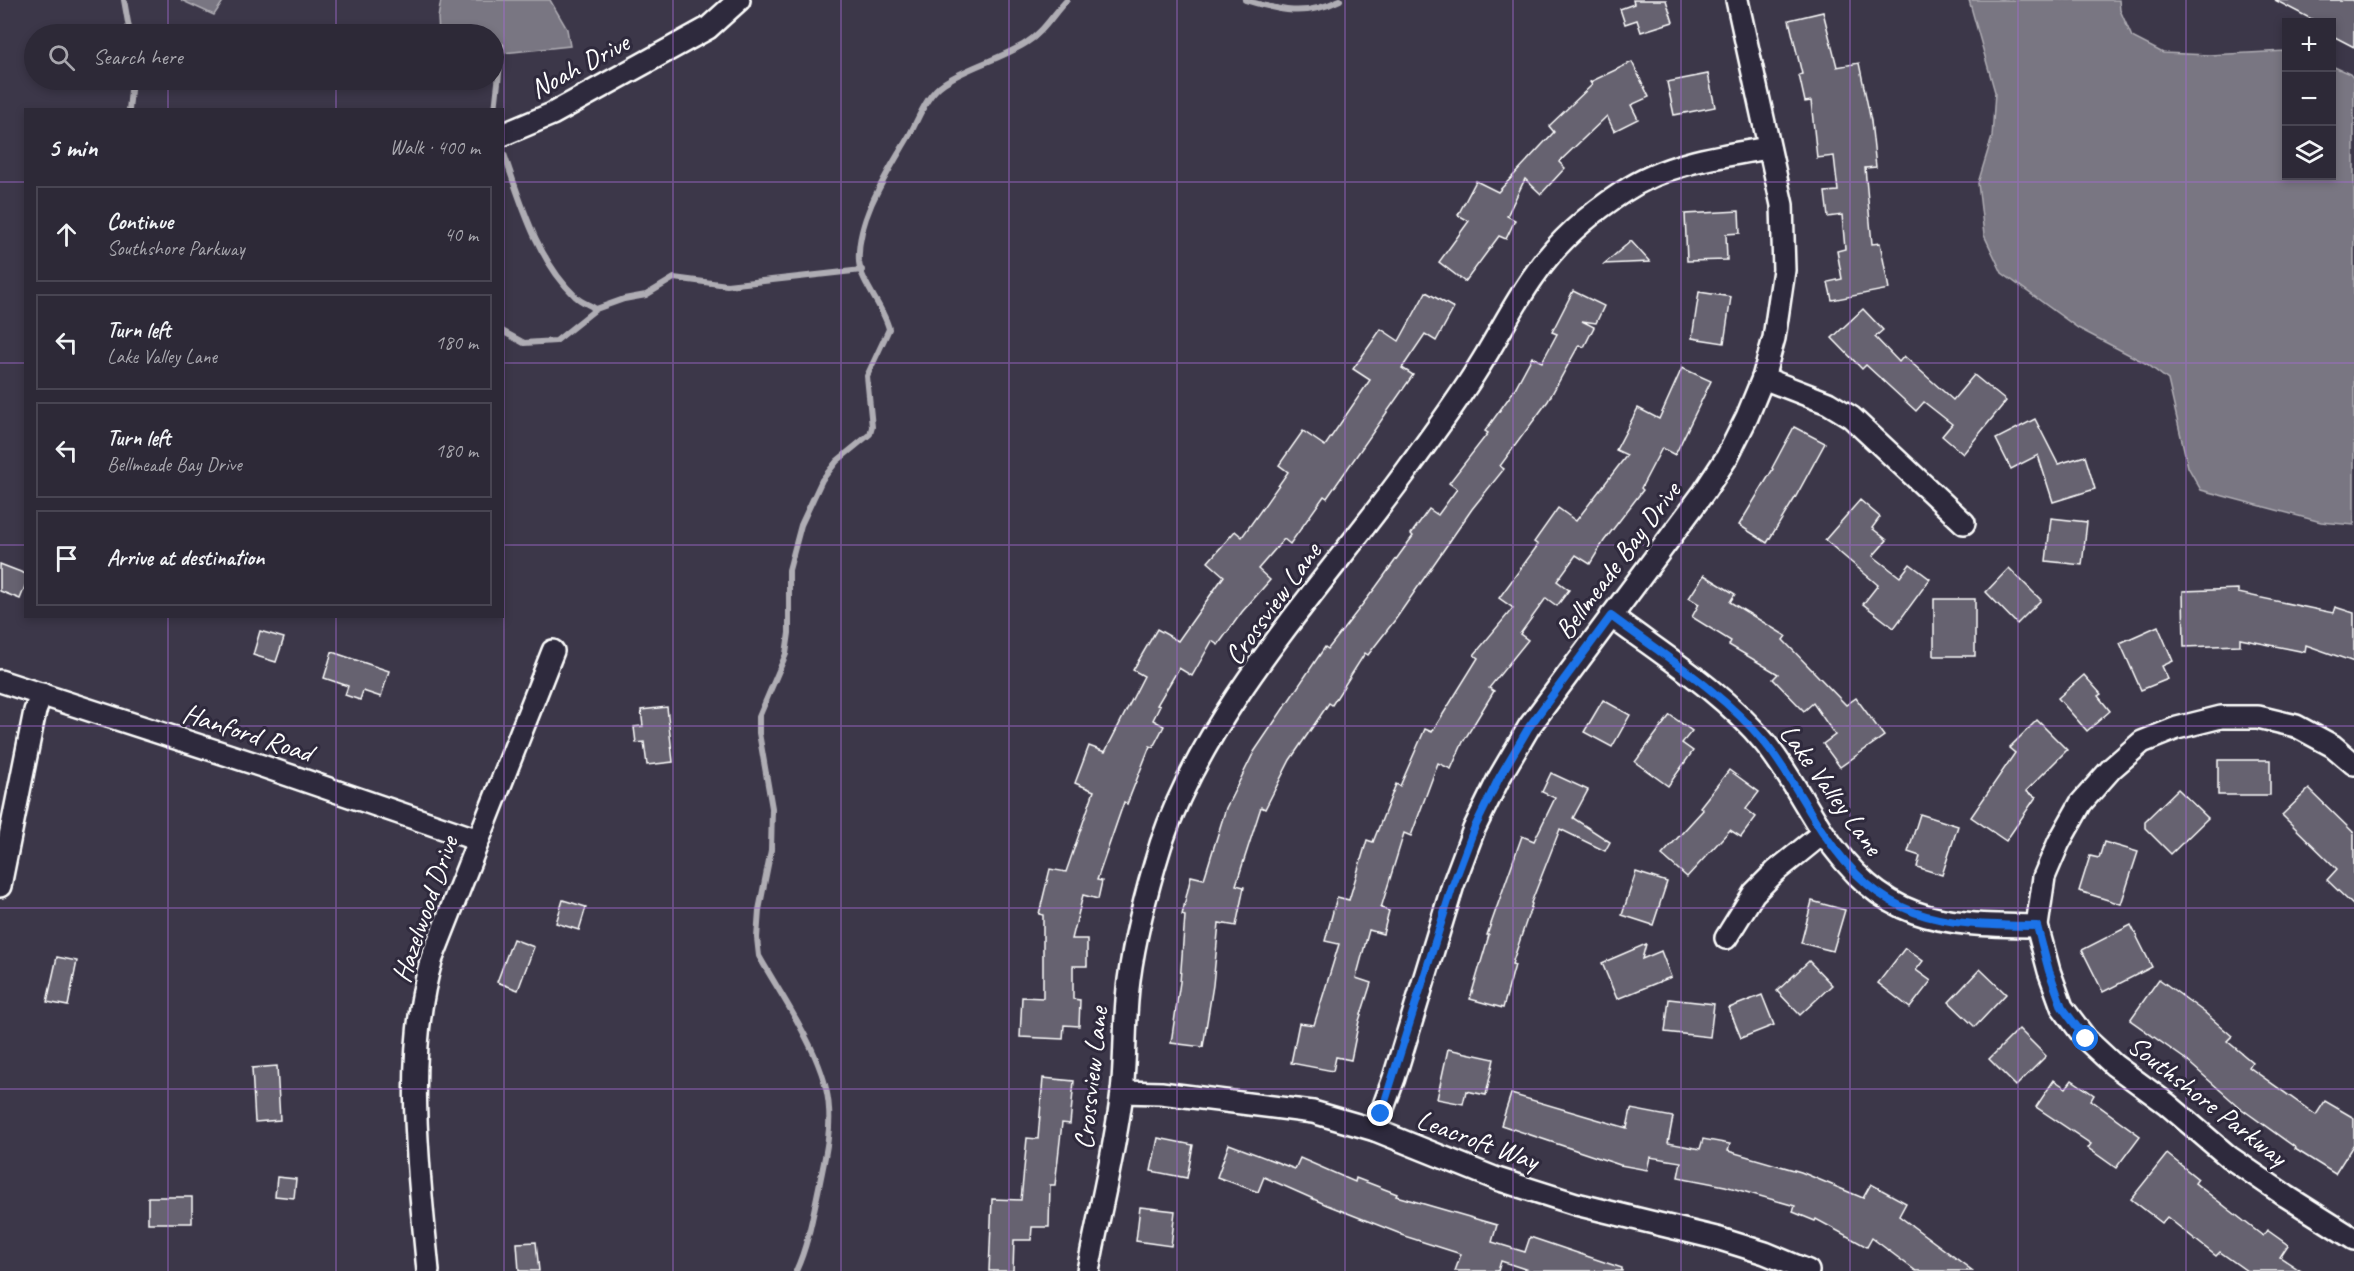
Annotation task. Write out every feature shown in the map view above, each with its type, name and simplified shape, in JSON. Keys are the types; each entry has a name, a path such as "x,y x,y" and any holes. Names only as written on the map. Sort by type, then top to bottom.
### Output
{"street":[{"name":"Noah Drive","path":"504,134 562,109 708,28 739,0"},
{"name":"Bellmeade Bay Drive","path":"1375,1131 1394,1078 1453,885 1474,829 1499,778 1529,727 1704,492 1727,457 1748,417 1763,378 1774,338 1784,270 1782,205 1737,0"},
{"name":"Crossview Lane","path":"1088,1271 1122,1092 1133,955 1146,895 1162,841 1193,767 1269,652 1410,467 1479,368 1537,272 1556,248 1622,192 1641,181 1689,163 1769,148"},
{"path":"1763,378 1828,403 1851,417 1964,523"},
{"name":"Lake Valley Lane","path":"1611,616 1712,692 1740,716 1766,744 1823,833 1866,883 1887,900 1914,914 1960,923 2037,926"},
{"name":"Hazelwood Drive","path":"428,1271 416,1108 421,999 432,958 553,651"},
{"name":"Hanford Road","path":"0,681 262,766 478,840"},
{"path":"0,886 35,711 42,694"},
{"name":"Southshore Parkway","path":"2354,764 2333,746 2296,726 2258,717 2221,717 2177,728 2142,742 2112,768 2081,803 2059,842 2044,877 2037,926 2049,971 2062,1007 2086,1039 2114,1065 2167,1104 2229,1157 2354,1239"},
{"path":"1726,938 1755,893 1776,871 1823,833"},
{"name":"Leacroft Way","path":"1122,1092 1161,1093 1313,1112 1375,1131 1497,1179 1576,1204 1732,1243 1765,1253 1808,1271"}],"shaded area":[{"path":"181,0 224,0 214,15"},
{"path":"441,0 550,0 567,29 570,46 504,53 504,24 438,24"},
{"path":"1969,0 2119,0 2120,10 2132,37 2163,53 2209,55 2282,51 2282,180 2336,180 2336,68 2350,74 2354,79 2354,525 2321,522 2201,490 2188,467 2168,380 2147,364 2078,328 2002,273 1984,235 1978,183 1992,137 1995,92"}],"building":[{"path":"1633,0 1666,0 1673,22 1641,32 1637,20 1625,24 1620,9 1634,4"},
{"path":"2275,0 2354,0 2354,47 2336,38 2336,18 2309,18"},
{"path":"1823,12 1837,67 1859,63 1871,121 1876,167 1865,168 1872,244 1880,243 1889,289 1832,300 1828,282 1842,279 1837,251 1845,249 1842,215 1828,217 1825,192 1838,191 1834,156 1817,158 1811,101 1805,102 1799,75 1802,74 1789,20"},
{"path":"1632,62 1649,97 1631,105 1638,119 1614,131 1607,116 1559,162 1565,168 1541,194 1525,179 1507,216 1515,220 1506,239 1499,236 1465,282 1439,262 1469,221 1458,215 1476,181 1498,192 1554,132 1549,126 1592,85 1590,82"},
{"path":"1708,74 1715,107 1674,115 1667,82"},
{"path":"1739,211 1740,233 1726,234 1727,260 1687,261 1685,214"},
{"path":"1631,241 1650,262 1604,264"},
{"path":"1573,291 1604,306 1596,323 1582,321 1594,327 1584,347 1579,345 1548,401 1500,466 1504,469 1472,509 1395,620 1368,655 1365,653 1332,705 1329,703 1290,760 1265,809 1261,807 1236,885 1244,887 1236,926 1219,923 1213,985 1203,1047 1171,1043 1180,982 1185,916 1182,915 1191,876 1204,879 1226,808 1254,752 1325,647 1328,649 1376,587 1413,536 1411,534 1429,509 1438,515 1457,489 1449,483 1488,433 1485,431 1513,392 1532,357 1542,362 1557,334 1552,332"},
{"path":"1426,292 1454,308 1436,341 1425,334 1402,368 1413,375 1327,498 1324,496 1290,544 1284,539 1258,569 1270,580 1242,612 1218,645 1212,641 1192,676 1179,668 1157,705 1160,706 1153,720 1164,726 1153,747 1150,746 1127,804 1124,802 1097,880 1102,881 1098,899 1083,895 1072,939 1087,939 1087,966 1073,966 1073,999 1080,1000 1079,1026 1064,1025 1063,1039 1020,1037 1022,997 1043,998 1043,915 1039,914 1050,869 1066,872 1094,791 1075,783 1089,746 1105,752 1144,676 1133,670 1157,629 1178,641 1224,576 1208,562 1235,531 1242,537 1288,472 1279,465 1303,431 1325,446 1370,380 1353,369 1381,329 1399,341"},
{"path":"1699,292 1731,297 1724,343 1692,338"},
{"path":"1863,309 1883,330 1875,337 1899,362 1904,356 1953,400 1974,375 2006,401 1963,454 1942,436 1952,424 1924,402 1916,411 1866,365 1862,369 1832,338"},
{"path":"1682,368 1711,381 1675,455 1662,448 1641,488 1643,490 1604,541 1590,564 1576,555 1557,581 1569,590 1557,606 1546,598 1520,634 1528,640 1489,688 1494,691 1463,742 1451,769 1438,763 1411,836 1404,833 1381,908 1389,911 1383,934 1369,930 1356,978 1371,983 1359,1021 1351,1060 1336,1057 1333,1071 1291,1063 1299,1023 1314,1025 1339,944 1325,941 1337,897 1349,900 1367,840 1373,842 1396,784 1400,786 1425,729 1432,732 1478,658 1474,655 1513,608 1499,598 1538,545 1534,542 1558,508 1576,521 1627,455 1616,450 1638,408 1659,419"},
{"path":"2035,419 2058,464 2085,456 2095,489 2053,502 2038,455 2011,469 1996,439"},
{"path":"1794,427 1825,443 1767,543 1739,525 1773,469"},
{"path":"1860,500 1880,517 1872,528 1887,540 1873,556 1900,577 1910,564 1930,579 1894,628 1863,604 1878,585 1825,540"},
{"path":"2051,518 2087,522 2082,565 2046,561"},
{"path":"0,564 24,573 24,589 20,599 0,591"},
{"path":"2009,568 2041,600 2017,624 1986,592"},
{"path":"1704,575 1735,594 1730,602 1786,636 1783,640 1846,705 1856,698 1884,736 1840,767 1823,744 1835,735 1813,703 1804,711 1773,679 1778,674 1729,645 1731,641 1692,617 1699,604 1689,598"},
{"path":"2238,589 2238,593 2333,613 2335,607 2354,613 2354,662 2306,645 2305,652 2240,639 2240,645 2184,647 2183,591"},
{"path":"1934,599 1975,599 1975,656 1934,656"},
{"path":"2158,626 2173,661 2162,666 2168,679 2141,690 2120,643"},
{"path":"260,631 284,638 276,662 253,655"},
{"path":"332,652 389,671 381,697 363,691 360,700 345,695 348,686 324,678"},
{"path":"2084,675 2101,694 2098,696 2110,711 2087,731 2058,698"},
{"path":"1603,700 1630,715 1612,747 1584,732"},
{"path":"667,707 673,762 647,765 644,742 636,743 634,727 643,726 641,710"},
{"path":"1670,715 1692,731 1682,743 1693,751 1668,786 1635,762"},
{"path":"2037,720 2067,750 2026,791 2036,797 2006,841 1971,817 2015,753 2009,748"},
{"path":"2218,760 2270,760 2270,795 2218,795"},
{"path":"1729,770 1759,792 1746,809 1756,817 1741,837 1730,830 1687,877 1662,855 1703,810 1700,807"},
{"path":"1551,773 1588,790 1573,818 1610,842 1605,851 1560,829 1531,903 1512,964 1515,965 1503,1008 1470,999 1489,935 1487,935 1522,836 1534,841 1555,798 1542,792"},
{"path":"2178,789 2208,818 2171,854 2145,828 2145,821"},
{"path":"2309,789 2354,833 2354,906 2327,880 2337,869 2282,815"},
{"path":"1920,814 1958,826 1942,875 1917,867 1920,856 1908,852"},
{"path":"2104,842 2138,852 2121,904 2079,891 2090,856 2099,858"},
{"path":"1636,872 1667,882 1653,925 1622,915"},
{"path":"563,900 586,907 579,930 556,923"},
{"path":"1812,901 1845,910 1833,951 1801,943"},
{"path":"2131,925 2152,967 2103,992 2082,950"},
{"path":"513,939 534,947 518,990 497,982"},
{"path":"1646,944 1642,959 1661,951 1671,977 1617,999 1602,963"},
{"path":"1905,948 1923,961 1916,970 1931,981 1910,1008 1878,983"},
{"path":"57,957 77,961 68,1006 47,1002"},
{"path":"1809,961 1832,985 1800,1015 1777,991"},
{"path":"1980,969 2006,994 1975,1027 1949,1002"},
{"path":"2159,979 2232,1036 2227,1041 2252,1062 2249,1067 2316,1115 2325,1101 2354,1118 2354,1144 2335,1174 2295,1149 2239,1107 2185,1059 2130,1020"},
{"path":"1762,995 1774,1025 1741,1038 1729,1008"},
{"path":"1669,999 1714,1004 1710,1037 1665,1032"},
{"path":"2019,1029 2046,1056 2016,1086 1989,1059"},
{"path":"1448,1049 1494,1059 1486,1095 1466,1091 1463,1104 1437,1099"},
{"path":"277,1066 280,1120 255,1122 252,1068"},
{"path":"1043,1078 1074,1081 1070,1124 1062,1123 1055,1185 1050,1185 1049,1227 1032,1227 1031,1240 1014,1240 1013,1271 989,1271 992,1199 1021,1200 1027,1138 1038,1139"},
{"path":"2054,1080 2066,1088 2072,1080 2094,1095 2091,1100 2140,1136 2116,1168 2088,1148 2091,1144 2036,1107"},
{"path":"1511,1094 1627,1128 1631,1109 1673,1117 1668,1143 1700,1149 1703,1139 1730,1144 1728,1151 1801,1172 1863,1198 1871,1184 1906,1203 1899,1216 1973,1271 1916,1271 1872,1238 1867,1247 1816,1219 1815,1221 1793,1212 1795,1206 1725,1186 1678,1177 1681,1162 1650,1157 1647,1170 1620,1165 1501,1125"},
{"path":"1158,1138 1193,1145 1187,1178 1151,1171"},
{"path":"1229,1144 1295,1169 1300,1158 1355,1182 1356,1178 1397,1194 1396,1196 1497,1225 1492,1242 1525,1252 1530,1237 1622,1268 1622,1271 1531,1271 1501,1261 1498,1271 1455,1271 1461,1254 1401,1235 1264,1177 1258,1192 1217,1177"},
{"path":"2167,1154 2198,1179 2195,1183 2263,1236 2267,1230 2288,1245 2280,1257 2301,1271 2247,1271 2220,1252 2216,1256 2167,1217 2162,1223 2131,1199"},
{"path":"277,1177 296,1179 294,1198 275,1196"},
{"path":"148,1197 192,1197 192,1223 148,1223"},
{"path":"1140,1207 1175,1211 1171,1246 1136,1241"},
{"path":"536,1242 539,1271 519,1271 517,1243"}],"waterway":[{"path":"124,0 128,24"},
{"path":"796,1271 807,1240 825,1158 829,1109 821,1070 802,1030 759,956 757,938 759,910 771,850 772,808 759,733 759,717 786,654 789,633 789,570 801,525 822,480 837,461 870,434 872,427 867,376 889,329 864,278 859,262 859,246 863,229 875,196 932,94 944,83 1032,39 1067,0"},
{"path":"1245,0 1293,10 1315,9 1340,0"},
{"path":"129,108 131,90"},
{"path":"495,108 497,90"},
{"path":"504,154 532,230 551,266 576,297 596,309"},
{"path":"504,332 524,343 556,341 596,309 624,299 646,295 674,278 727,285 862,270"}],"route":[{"path":"1381,1114 1453,885 1474,829 1499,778 1529,727 1611,616 1712,692 1740,716 1766,744 1823,833 1866,883 1887,900 1914,914 1939,920 1986,925 2037,926 2049,971 2062,1007 2086,1039"}]}
